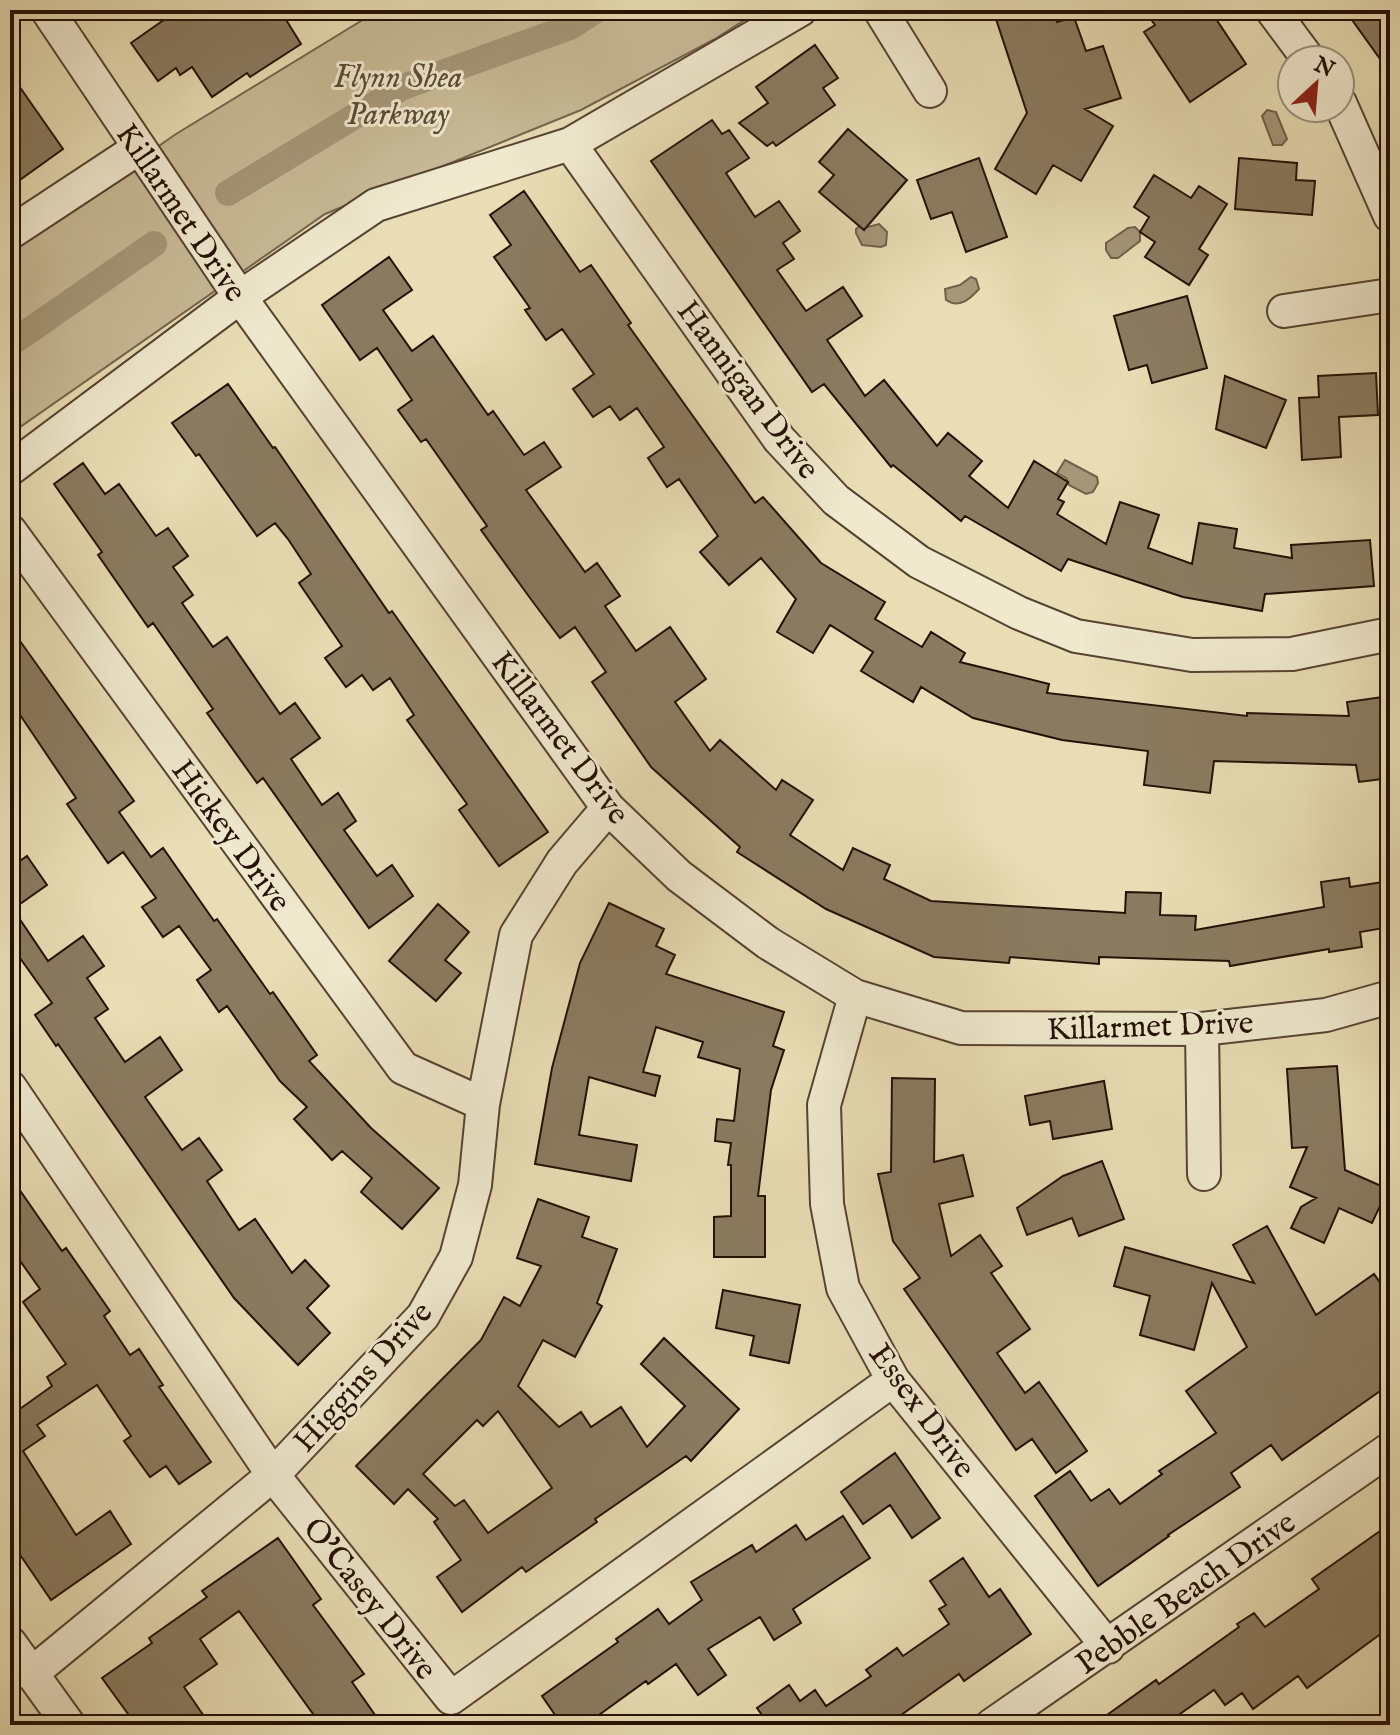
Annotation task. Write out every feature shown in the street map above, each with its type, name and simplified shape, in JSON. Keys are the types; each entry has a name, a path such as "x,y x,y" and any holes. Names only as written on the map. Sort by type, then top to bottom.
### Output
{"street":[{"path":"10,469 240,297 376,205 570,144 800,10"},
{"path":"880,10 930,91"},
{"path":"1272,10 1297,44"},
{"name":"Killarmet Drive","path":"59,14 139,148 240,297 608,808 692,886 768,943 855,996 961,1028 1202,1029 1326,1015 1390,997"},
{"path":"1349,124 1390,216"},
{"name":"Hannigan Drive","path":"570,144 779,439 836,500 919,562 1019,613 1076,636 1192,655 1292,654 1390,634"},
{"path":"10,233 139,148"},
{"path":"1284,311 1390,295"},
{"name":"Hickey Drive","path":"10,531 403,1068 483,1104"},
{"name":"Higgins Drive","path":"31,1674 273,1475 423,1316 456,1257 475,1185 483,1104 516,935 562,862 608,808"},
{"name":"Essex Drive","path":"855,996 824,1105 827,1204 843,1288 893,1380 1108,1647"},
{"path":"1202,1029 1204,1174"},
{"name":"O'Casey Drive","path":"10,1087 273,1475 451,1698 893,1380"},
{"name":"Pebble Beach Drive","path":"992,1725 1386,1460"},
{"path":"10,1643 69,1725"}],"green space":[{"name":"Flynn Shea Parkway","path":"379,10 760,10 715,39 581,110 325,214 10,434 10,249 176,134"}],"shaded area":[{"path":"1267,110 1276,112 1276,124 1281,124 1287,139 1282,145 1273,145 1262,116"},
{"path":"879,224 887,232 886,245 862,245 856,229 861,225"},
{"path":"1135,227 1140,232 1140,241 1118,258 1111,258 1106,243 1128,228"},
{"path":"971,277 976,279 979,289 972,296 960,303 946,300 945,289 960,285"},
{"path":"1065,460 1097,477 1098,483 1093,492 1086,494 1069,485 1066,478 1057,473"}],"building":[{"path":"178,10 280,10 301,44 250,77 247,73 212,97 192,67 180,75 176,68 158,81 131,43"},
{"path":"993,10 1052,10 1057,22 1074,17 1086,51 1103,46 1121,98 1085,109 1113,126 1081,181 1053,165 1036,194 995,169 1027,113"},
{"path":"1144,10 1210,10 1246,64 1190,102 1144,32 1155,25"},
{"path":"1361,10 1390,10 1390,73 1350,17"},
{"path":"815,45 838,78 823,88 835,105 776,146 773,142 767,146 739,123 768,103 756,87"},
{"path":"10,73 63,149 10,187"},
{"path":"712,120 722,134 729,130 749,158 726,173 755,217 779,201 800,231 783,243 794,259 777,270 806,311 843,287 862,316 827,340 865,396 884,380 937,446 948,433 982,461 969,476 1008,508 1034,461 1068,482 1058,499 1064,502 1057,514 1106,544 1120,502 1159,515 1148,548 1192,564 1199,523 1237,529 1234,548 1292,558 1291,545 1370,540 1374,586 1265,594 1262,611 1183,597 1068,559 1061,571 965,516 961,521 893,465 891,467 824,384 812,392 651,161"},
{"path":"848,129 907,180 864,230 819,192 834,175 819,162"},
{"path":"979,158 1007,237 966,252 952,212 931,219 917,180"},
{"path":"1239,158 1297,163 1296,180 1315,181 1312,215 1235,209"},
{"path":"1154,175 1191,198 1199,186 1227,204 1199,249 1208,255 1189,285 1145,257 1155,242 1140,232 1149,217 1134,207"},
{"path":"524,191 580,272 591,265 631,323 628,325 755,503 763,497 821,563 885,602 875,619 922,647 931,632 965,653 960,662 1049,684 1047,693 1247,716 1247,713 1349,716 1347,702 1390,696 1390,778 1359,782 1356,765 1214,761 1210,793 1144,785 1148,751 1062,740 973,718 921,687 913,702 861,671 873,652 830,625 813,653 777,632 796,599 761,558 729,585 700,552 718,536 679,479 667,487 648,458 664,447 637,408 620,420 610,406 593,417 573,389 594,374 562,329 546,340 525,310 530,308 494,257 511,245 490,215"},
{"path":"389,257 412,290 383,310 412,351 433,336 488,415 493,411 524,455 544,442 561,467 526,490 585,572 597,563 620,596 605,606 636,651 670,627 706,679 675,702 710,751 720,740 776,790 782,780 813,800 790,835 843,870 853,848 890,865 884,879 931,901 1125,913 1126,892 1161,893 1160,915 1196,916 1195,930 1324,907 1321,882 1349,878 1350,887 1390,881 1390,927 1360,932 1362,947 1329,952 1329,949 1230,966 1229,961 1099,957 1099,964 1010,957 1009,963 934,957 826,909 737,852 740,847 651,767 592,682 606,672 575,627 560,638 481,530 487,526 426,439 421,442 398,410 412,400 377,348 360,360 322,305"},
{"path":"1187,296 1207,368 1152,383 1147,365 1129,370 1114,316"},
{"path":"1376,373 1378,415 1339,417 1341,457 1302,460 1299,398 1319,397 1318,376"},
{"path":"1225,376 1286,400 1266,448 1216,429"},
{"path":"228,384 548,832 499,866 459,810 467,804 407,720 414,715 390,678 373,690 362,675 346,687 325,658 342,646 299,583 311,574 288,539 275,523 257,536 199,454 196,456 172,423"},
{"path":"83,463 105,494 119,484 156,536 168,528 188,556 173,567 193,595 182,603 213,647 227,637 280,714 295,703 320,738 291,759 322,805 338,793 356,821 344,830 377,876 392,865 413,896 369,928 263,778 257,783 207,713 213,709 153,623 148,627 98,555 102,552 54,484"},
{"path":"10,627 134,801 119,812 151,857 163,848 214,921 217,919 317,1055 309,1061 371,1128 439,1188 402,1229 361,1192 372,1178 342,1151 332,1160 294,1119 307,1107 280,1081 227,1006 219,1012 197,980 211,970 179,926 163,937 142,907 156,898 123,852 108,863 67,804 76,798 10,700"},
{"path":"27,856 47,885 13,909 48,961 83,936 104,966 87,978 108,1009 95,1018 125,1062 160,1037 182,1070 145,1097 182,1150 199,1138 222,1170 207,1181 239,1230 255,1219 292,1273 305,1260 329,1286 307,1308 330,1333 298,1365 234,1298 35,1015 52,1003 10,944 10,868"},
{"path":"609,903 664,929 656,946 675,955 666,974 784,1012 773,1046 784,1050 771,1090 758,1196 765,1196 765,1257 714,1257 714,1217 731,1216 731,1165 728,1165 731,1143 715,1141 717,1119 734,1121 740,1069 698,1057 703,1042 656,1027 643,1072 660,1076 655,1096 589,1077 579,1135 637,1145 631,1181 535,1164 552,1068 580,963"},
{"path":"438,904 469,932 445,960 461,973 436,1001 389,961"},
{"path":"1337,1066 1345,1170 1388,1189 1372,1223 1339,1208 1324,1243 1291,1228 1301,1207 1316,1198 1290,1187 1307,1147 1292,1148 1287,1069"},
{"path":"892,1078 935,1079 934,1162 963,1155 973,1196 939,1204 951,1256 980,1235 1002,1266 991,1273 1030,1329 997,1353 1025,1393 1039,1382 1087,1451 1056,1473 1032,1439 1016,1450 904,1289 920,1278 893,1241 878,1174 891,1172"},
{"path":"1104,1081 1112,1129 1053,1139 1050,1121 1030,1125 1025,1096"},
{"path":"1102,1161 1124,1219 1079,1236 1072,1218 1027,1235 1017,1208 1063,1176"},
{"path":"10,1176 62,1251 66,1248 110,1311 104,1316 130,1355 139,1349 163,1385 159,1387 211,1462 179,1484 166,1466 150,1477 124,1441 131,1436 97,1385 37,1425 45,1436 23,1451 76,1535 110,1511 131,1544 51,1600 10,1540 10,1416 52,1386 47,1377 66,1364 23,1302 40,1289 18,1258 10,1263"},
{"path":"538,1199 589,1217 582,1237 617,1249 597,1303 602,1306 575,1357 543,1340 518,1386 559,1427 581,1412 591,1427 621,1407 647,1447 685,1406 641,1364 664,1338 739,1409 691,1461 686,1456 595,1519 597,1522 526,1572 522,1567 462,1612 437,1577 461,1560 434,1522 438,1519 408,1489 394,1504 356,1466 481,1340 504,1297 520,1306 541,1266 517,1258","holes":["498,1411 552,1488 488,1533 464,1500 455,1506 423,1474 477,1420 483,1426"]},
{"path":"1267,1226 1316,1315 1374,1274 1390,1297 1390,1384 1282,1460 1271,1445 1231,1473 1240,1487 1098,1586 1035,1496 1070,1471 1091,1501 1109,1489 1120,1504 1162,1474 1159,1471 1216,1433 1186,1391 1247,1347 1212,1283 1194,1350 1140,1335 1150,1296 1114,1286 1125,1247 1254,1283 1233,1245"},
{"path":"723,1290 800,1305 789,1363 750,1355 754,1336 716,1328"},
{"path":"895,1453 940,1518 912,1538 890,1505 863,1524 841,1492"},
{"path":"843,1516 870,1558 793,1609 801,1623 774,1640 760,1617 708,1649 726,1675 698,1695 676,1664 648,1684 646,1681 585,1725 562,1725 542,1696 658,1609 669,1624 702,1600 691,1582 752,1545 756,1552 796,1525 806,1540"},
{"path":"1390,1524 1390,1627 1307,1688 1298,1676 1253,1709 1242,1693 1225,1705 1214,1690 1180,1714 1188,1725 1093,1725 1156,1680 1159,1684 1254,1613 1265,1627 1319,1589 1312,1579"},
{"path":"278,1538 321,1599 313,1605 364,1674 352,1682 382,1725 321,1725 239,1611 200,1639 217,1664 184,1687 210,1725 136,1725 102,1678 152,1643 149,1638 207,1597 202,1591"},
{"path":"963,1558 989,1597 1000,1589 1031,1634 964,1681 959,1674 887,1725 769,1725 757,1708 789,1685 800,1701 815,1690 826,1706 871,1676 866,1670 897,1648 903,1656 949,1624 939,1609 946,1605 930,1581"}],"waterway":[{"path":"228,193 403,87 570,27 596,10"},
{"path":"10,344 154,244"}]}
